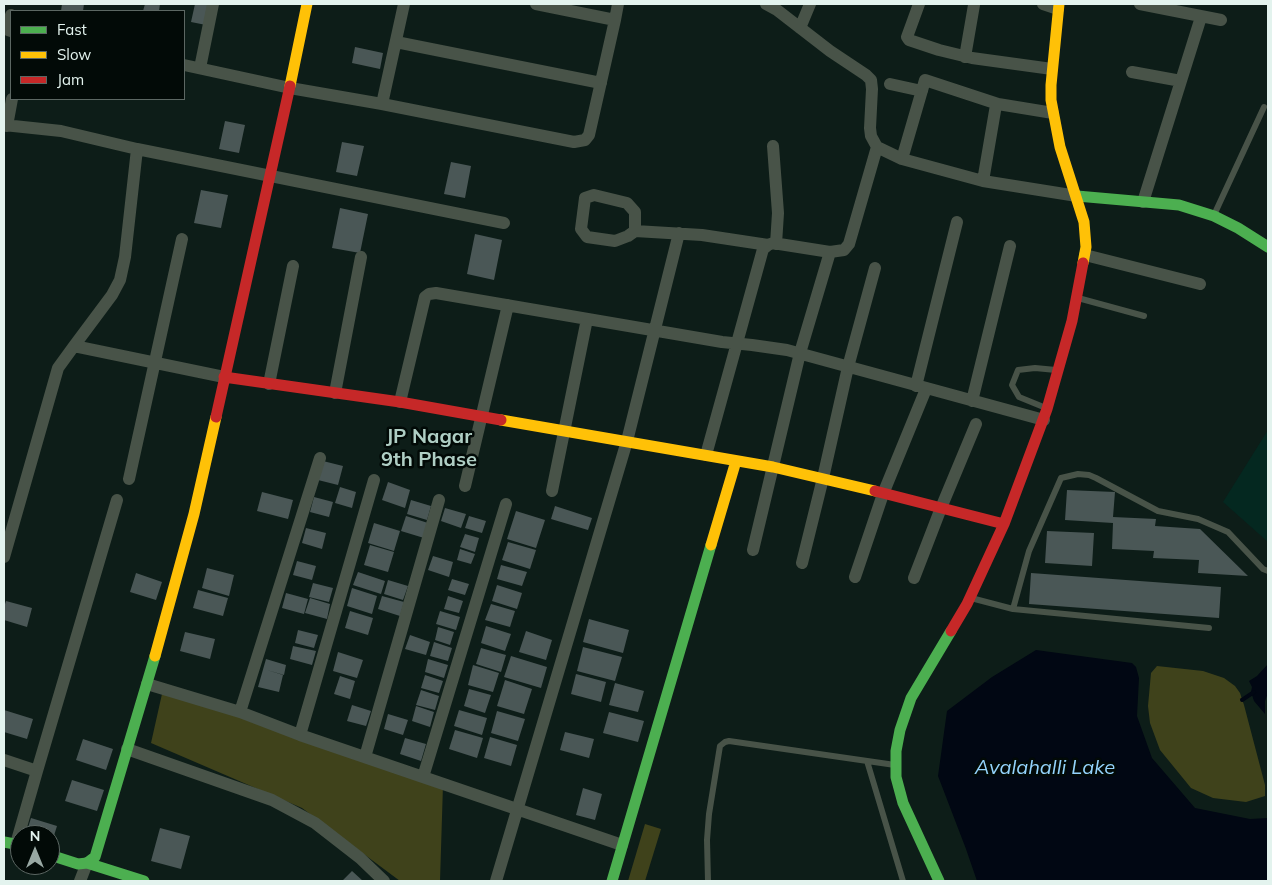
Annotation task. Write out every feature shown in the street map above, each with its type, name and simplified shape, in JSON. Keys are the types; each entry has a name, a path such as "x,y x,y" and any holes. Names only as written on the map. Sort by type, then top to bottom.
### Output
{"street":[{"path":"200,68 213,4"},
{"path":"80,881 87,864 95,856 147,684 194,514 290,88 307,4"},
{"path":"382,104 404,4"},
{"path":"536,4 554,6 615,20"},
{"path":"185,65 290,88 574,142 586,140 589,135 618,4"},
{"path":"800,28 810,4"},
{"path":"919,4 908,38 939,50 965,57 1052,69"},
{"path":"938,881 903,803 896,776 896,751 900,730 911,698 967,604 1004,524 1045,414 1072,321 1086,247 1084,222 1060,147 1051,100 1058,6 1043,4"},
{"path":"1140,4 1221,20"},
{"path":"634,231 634,212 628,203 594,195 585,198 581,229 587,237 615,241 628,236 634,231 679,233 830,252 844,250 849,244 876,147 870,128 871,80 830,52 772,5"},
{"path":"965,57 974,5"},
{"path":"1142,202 1201,17"},
{"path":"396,42 601,83"},
{"path":"1132,72 1181,81"},
{"path":"902,159 925,80 998,104 1053,113"},
{"path":"890,84 922,91"},
{"path":"12,100 6,125 61,131 138,149 504,223"},
{"path":"983,181 995,107 998,104"},
{"path":"706,455 763,249 772,244 778,213 773,146"},
{"path":"876,147 902,159 983,181 1076,196 1179,205 1214,216 1238,228 1268,247"},
{"path":"4,557 58,368 112,295 120,280 125,257 138,149"},
{"path":"855,577 921,387 957,222"},
{"path":"496,881 627,441 679,233"},
{"path":"129,479 182,239"},
{"path":"972,401 1010,246"},
{"path":"753,550 800,354 830,252"},
{"path":"1084,255 1200,284"},
{"path":"335,393 362,257"},
{"path":"269,384 293,266"},
{"path":"802,563 848,367 875,268"},
{"path":"400,402 425,297 436,293 722,342 788,350 972,401 1045,414"},
{"path":"465,486 508,305"},
{"path":"552,491 587,319"},
{"path":"74,346 224,377 400,402 773,467 1004,524"},
{"path":"914,578 976,424"},
{"path":"240,712 320,458"},
{"path":"612,881 736,461"},
{"path":"300,735 374,480"},
{"path":"19,825 117,500"},
{"path":"365,757 439,500"},
{"path":"423,777 506,504"},
{"path":"147,684 240,712 300,735 622,845"},
{"path":"128,749 272,800 315,823 360,858 384,881"},
{"path":"4,760 37,771"},
{"path":"60,858 144,881"}],"lane":[{"path":"1214,216 1264,107"},
{"path":"1077,298 1144,316"},
{"path":"1045,414 1019,397 1012,384 1018,370 1035,368 1058,370"},
{"path":"1013,610 1030,551 1061,478 1073,475 1089,475 1158,511 1198,519 1228,532 1263,569 1268,571"},
{"path":"970,598 1013,610 1208,628"},
{"path":"708,881 708,814 720,746 725,742 729,741 896,766"},
{"path":"866,761 903,881"}],"shaded area":[{"path":"1268,430 1268,542 1223,502"},
{"path":"1157,666 1203,671 1224,678 1235,686 1240,693 1244,705 1265,785 1265,796 1246,802 1213,798 1191,788 1160,750 1150,723 1148,706 1151,673"},
{"path":"164,685 443,785 440,881 400,881 302,808 151,743"},
{"path":"645,824 661,829 645,881 628,881"}],"water":[{"name":"Avalahalli Lake","path":"1036,650 1132,663 1136,667 1139,678 1137,716 1152,758 1195,808 1250,819 1268,818 1268,881 977,881 938,776 947,711 992,677"},
{"path":"1268,664 1268,693 1265,701 1265,714 1254,701 1249,681 1257,676"}],"building":[{"path":"62,4 84,4 83,10 61,10"},
{"path":"145,4 160,4 159,10 143,10"},
{"path":"195,4 210,5 206,25 191,22"},
{"path":"355,47 383,53 380,69 352,63"},
{"path":"225,121 245,125 239,153 219,149"},
{"path":"342,142 364,146 357,176 336,172"},
{"path":"451,162 471,166 465,198 444,194"},
{"path":"201,190 228,195 221,228 194,223"},
{"path":"340,208 368,214 360,253 332,248"},
{"path":"475,234 502,240 494,280 467,274"},
{"path":"323,461 343,466 338,485 318,480"},
{"path":"388,482 410,490 405,508 382,500"},
{"path":"340,487 356,492 352,508 335,503"},
{"path":"1067,490 1115,492 1113,517 1156,519 1155,526 1200,529 1248,576 1198,573 1199,560 1153,558 1154,551 1112,549 1113,523 1065,520"},
{"path":"262,492 293,500 288,519 257,511"},
{"path":"314,497 333,502 329,517 310,512"},
{"path":"411,500 431,506 427,520 407,514"},
{"path":"555,506 592,518 588,530 551,519"},
{"path":"445,508 466,514 461,528 441,521"},
{"path":"516,511 545,520 536,548 507,539"},
{"path":"406,516 428,523 424,538 401,531"},
{"path":"469,516 486,521 482,533 465,528"},
{"path":"374,523 400,531 394,551 368,543"},
{"path":"306,528 326,533 322,549 302,543"},
{"path":"1047,531 1094,533 1092,566 1045,563"},
{"path":"465,534 479,538 475,552 460,547"},
{"path":"508,542 536,550 530,569 502,560"},
{"path":"370,545 394,552 388,572 364,565"},
{"path":"460,549 475,554 471,564 457,560"},
{"path":"433,556 453,562 449,577 428,570"},
{"path":"297,561 316,566 312,580 293,575"},
{"path":"501,565 527,572 522,586 497,579"},
{"path":"207,568 234,575 229,596 202,588"},
{"path":"358,572 385,581 381,594 353,585"},
{"path":"136,573 162,582 156,600 130,592"},
{"path":"1031,573 1221,587 1219,618 1029,604"},
{"path":"452,579 469,584 465,595 448,590"},
{"path":"388,580 408,586 403,600 384,594"},
{"path":"313,583 333,588 329,602 309,597"},
{"path":"497,585 522,593 517,609 492,601"},
{"path":"352,588 377,596 372,614 347,606"},
{"path":"198,590 228,598 223,616 193,608"},
{"path":"286,593 308,599 304,614 282,608"},
{"path":"382,596 404,602 400,616 378,609"},
{"path":"448,596 463,601 459,613 444,609"},
{"path":"310,598 330,604 327,619 305,613"},
{"path":"6,601 32,608 27,627 4,620"},
{"path":"491,604 515,611 510,627 485,620"},
{"path":"350,611 373,618 368,635 345,628"},
{"path":"440,611 460,617 456,630 436,624"},
{"path":"589,619 629,630 623,653 583,642"},
{"path":"486,626 511,634 505,651 481,643"},
{"path":"438,627 454,632 450,645 435,640"},
{"path":"298,630 318,635 314,648 295,643"},
{"path":"526,631 552,640 546,660 519,652"},
{"path":"185,632 215,639 210,659 180,651"},
{"path":"410,635 430,642 426,655 405,649"},
{"path":"434,642 452,648 448,661 430,656"},
{"path":"293,646 316,651 312,665 290,659"},
{"path":"583,647 622,657 615,681 577,671"},
{"path":"481,648 506,655 501,672 476,664"},
{"path":"338,652 363,660 357,678 333,671"},
{"path":"511,656 547,667 541,688 504,677"},
{"path":"266,659 286,665 284,675 267,670 283,675 279,692 258,687"},
{"path":"428,659 448,665 444,678 425,672"},
{"path":"473,665 499,673 493,692 468,685"},
{"path":"576,674 606,682 601,702 571,694"},
{"path":"425,675 443,681 439,693 421,688"},
{"path":"340,676 355,681 350,699 334,694"},
{"path":"505,680 532,689 524,714 497,706"},
{"path":"615,683 644,691 638,712 609,705"},
{"path":"469,689 491,695 485,713 464,706"},
{"path":"421,690 439,696 435,710 416,705"},
{"path":"352,705 371,711 366,726 347,721"},
{"path":"416,706 434,712 430,727 412,721"},
{"path":"4,710 33,719 27,739 4,732"},
{"path":"459,710 487,718 482,735 454,726"},
{"path":"497,711 525,719 518,741 491,733"},
{"path":"609,712 644,721 638,742 603,733"},
{"path":"388,714 408,720 403,735 384,729"},
{"path":"455,730 483,738 477,758 449,749"},
{"path":"565,732 594,739 589,758 560,750"},
{"path":"490,737 517,745 511,766 484,758"},
{"path":"405,738 426,744 421,761 400,754"},
{"path":"83,739 113,749 106,770 76,760"},
{"path":"72,780 104,790 97,811 65,801"},
{"path":"583,788 602,794 595,820 576,815"},
{"path":"31,818 54,825 29,825"},
{"path":"160,828 190,836 181,869 151,861"},
{"path":"352,871 363,881 342,881"}],"waterway":[{"path":"1242,700 1254,692"}],"traffic: fast":[{"path":"1077,196 1179,205 1214,216 1238,228 1268,247"},
{"path":"612,881 711,545"},
{"path":"939,881 903,803 896,777 896,751 900,730 911,698 951,631"},
{"path":"60,858 78,864 87,863 95,857 155,656"},
{"path":"4,842 10,843"},
{"path":"87,863 144,881"}],"traffic: slow":[{"path":"290,86 307,4"},
{"path":"1059,4 1051,100 1060,147 1084,222 1086,247 1083,263"},
{"path":"155,656 194,514 216,417"},
{"path":"501,420 773,467 875,491"},
{"path":"711,545 736,461"}],"traffic: jam":[{"path":"216,417 290,86"},
{"path":"951,631 967,604 1004,524 1047,409 1072,321 1083,263"},
{"path":"224,377 400,402 501,420"},
{"path":"875,491 1004,524"}],"district":[{"name":"JP Nagar 9th Phase","path":"429,448"}]}
